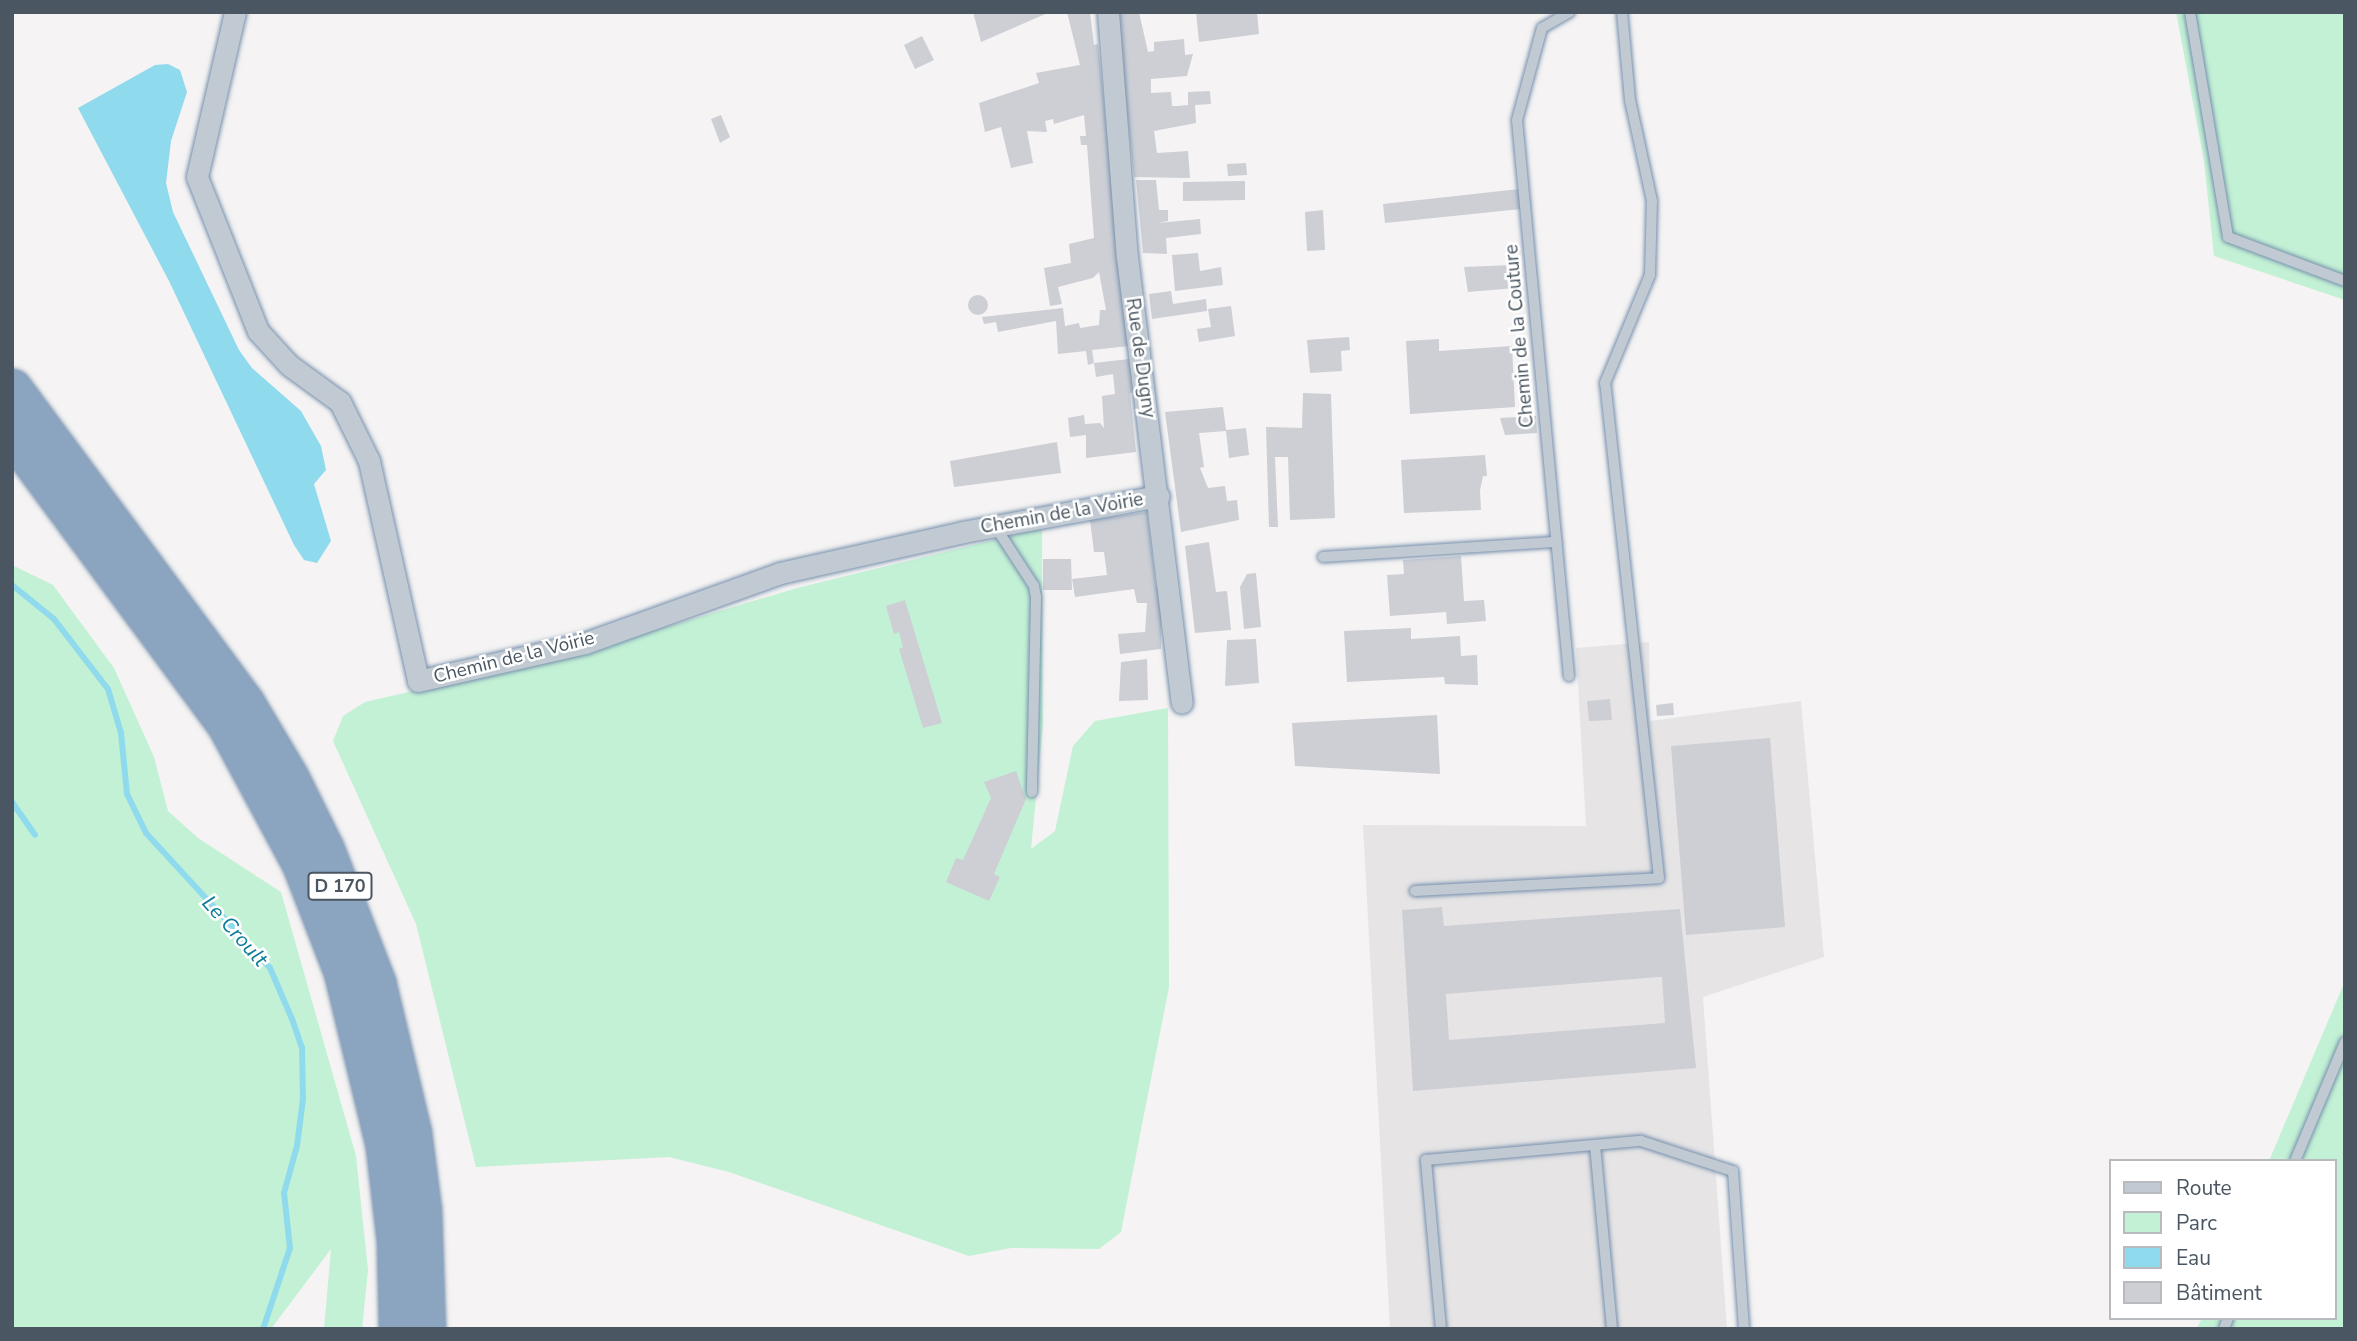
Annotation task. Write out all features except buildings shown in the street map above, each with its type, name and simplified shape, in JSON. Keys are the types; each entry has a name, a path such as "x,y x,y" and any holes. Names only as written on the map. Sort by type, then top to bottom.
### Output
{"highway":[{"name":"D 170","path":"12,388 245,704 289,777 325,850 376,982 409,1120 422,1211 426,1329"},
{"name":"D 170","path":"12,435 226,724 301,863 343,972 383,1133 396,1241 398,1329"}],"street":[{"name":"Chemin de la Voirie","path":"235,12 197,177 258,331 289,365 340,402 369,461 418,681 584,643 780,573 995,526 1159,496"},
{"name":"Rue de Dugny","path":"1108,12 1126,257 1159,496 1182,703"}],"lane":[{"name":"Chemin de la Couture","path":"1569,676 1517,120 1542,28 1570,12"},
{"path":"1415,891 1659,878 1605,383 1650,275 1652,201 1630,100 1622,12"},
{"path":"2190,12 2228,237 2345,281"},
{"path":"995,526 1034,586 1036,597 1032,792"},
{"path":"1323,557 1557,542"},
{"path":"2295,1159 2345,1042"},
{"path":"1441,1329 1426,1160 1641,1141 1733,1171 1744,1329"},
{"path":"1595,1145 1612,1329"}],"shaded area":[{"path":"1649,642 1650,721 1801,701 1824,957 1703,997 1727,1329 1390,1329 1363,825 1586,826 1576,648"}],"green space":[{"path":"2176,12 2345,12 2345,300 2214,256 2204,161"},
{"path":"1042,528 1043,725 1031,849 1055,831 1073,746 1095,721 1168,708 1169,987 1121,1232 1099,1249 1011,1248 969,1256 729,1172 669,1157 476,1167 416,924 333,741 343,716 365,702 576,654 797,588"},
{"path":"12,565 53,585 114,668 154,757 168,811 198,838 281,892 356,1156 368,1270 362,1329 324,1329 331,1249 271,1329 12,1329"},
{"path":"2345,981 2345,1329 2197,1329 2201,1320 2336,1320 2336,1159 2270,1159"}],"water":[{"path":"168,64 180,70 187,92 171,141 166,183 173,212 239,350 252,368 301,411 321,446 326,470 314,484 331,541 317,563 304,560 294,545 169,281 78,108 155,65"}],"waterway":[{"name":"Le Croult","path":"12,585 54,619 108,689 121,733 127,794 146,833 270,968 302,1048 303,1099 297,1146 284,1193 290,1248 263,1329"},
{"path":"12,802 35,835"}]}
